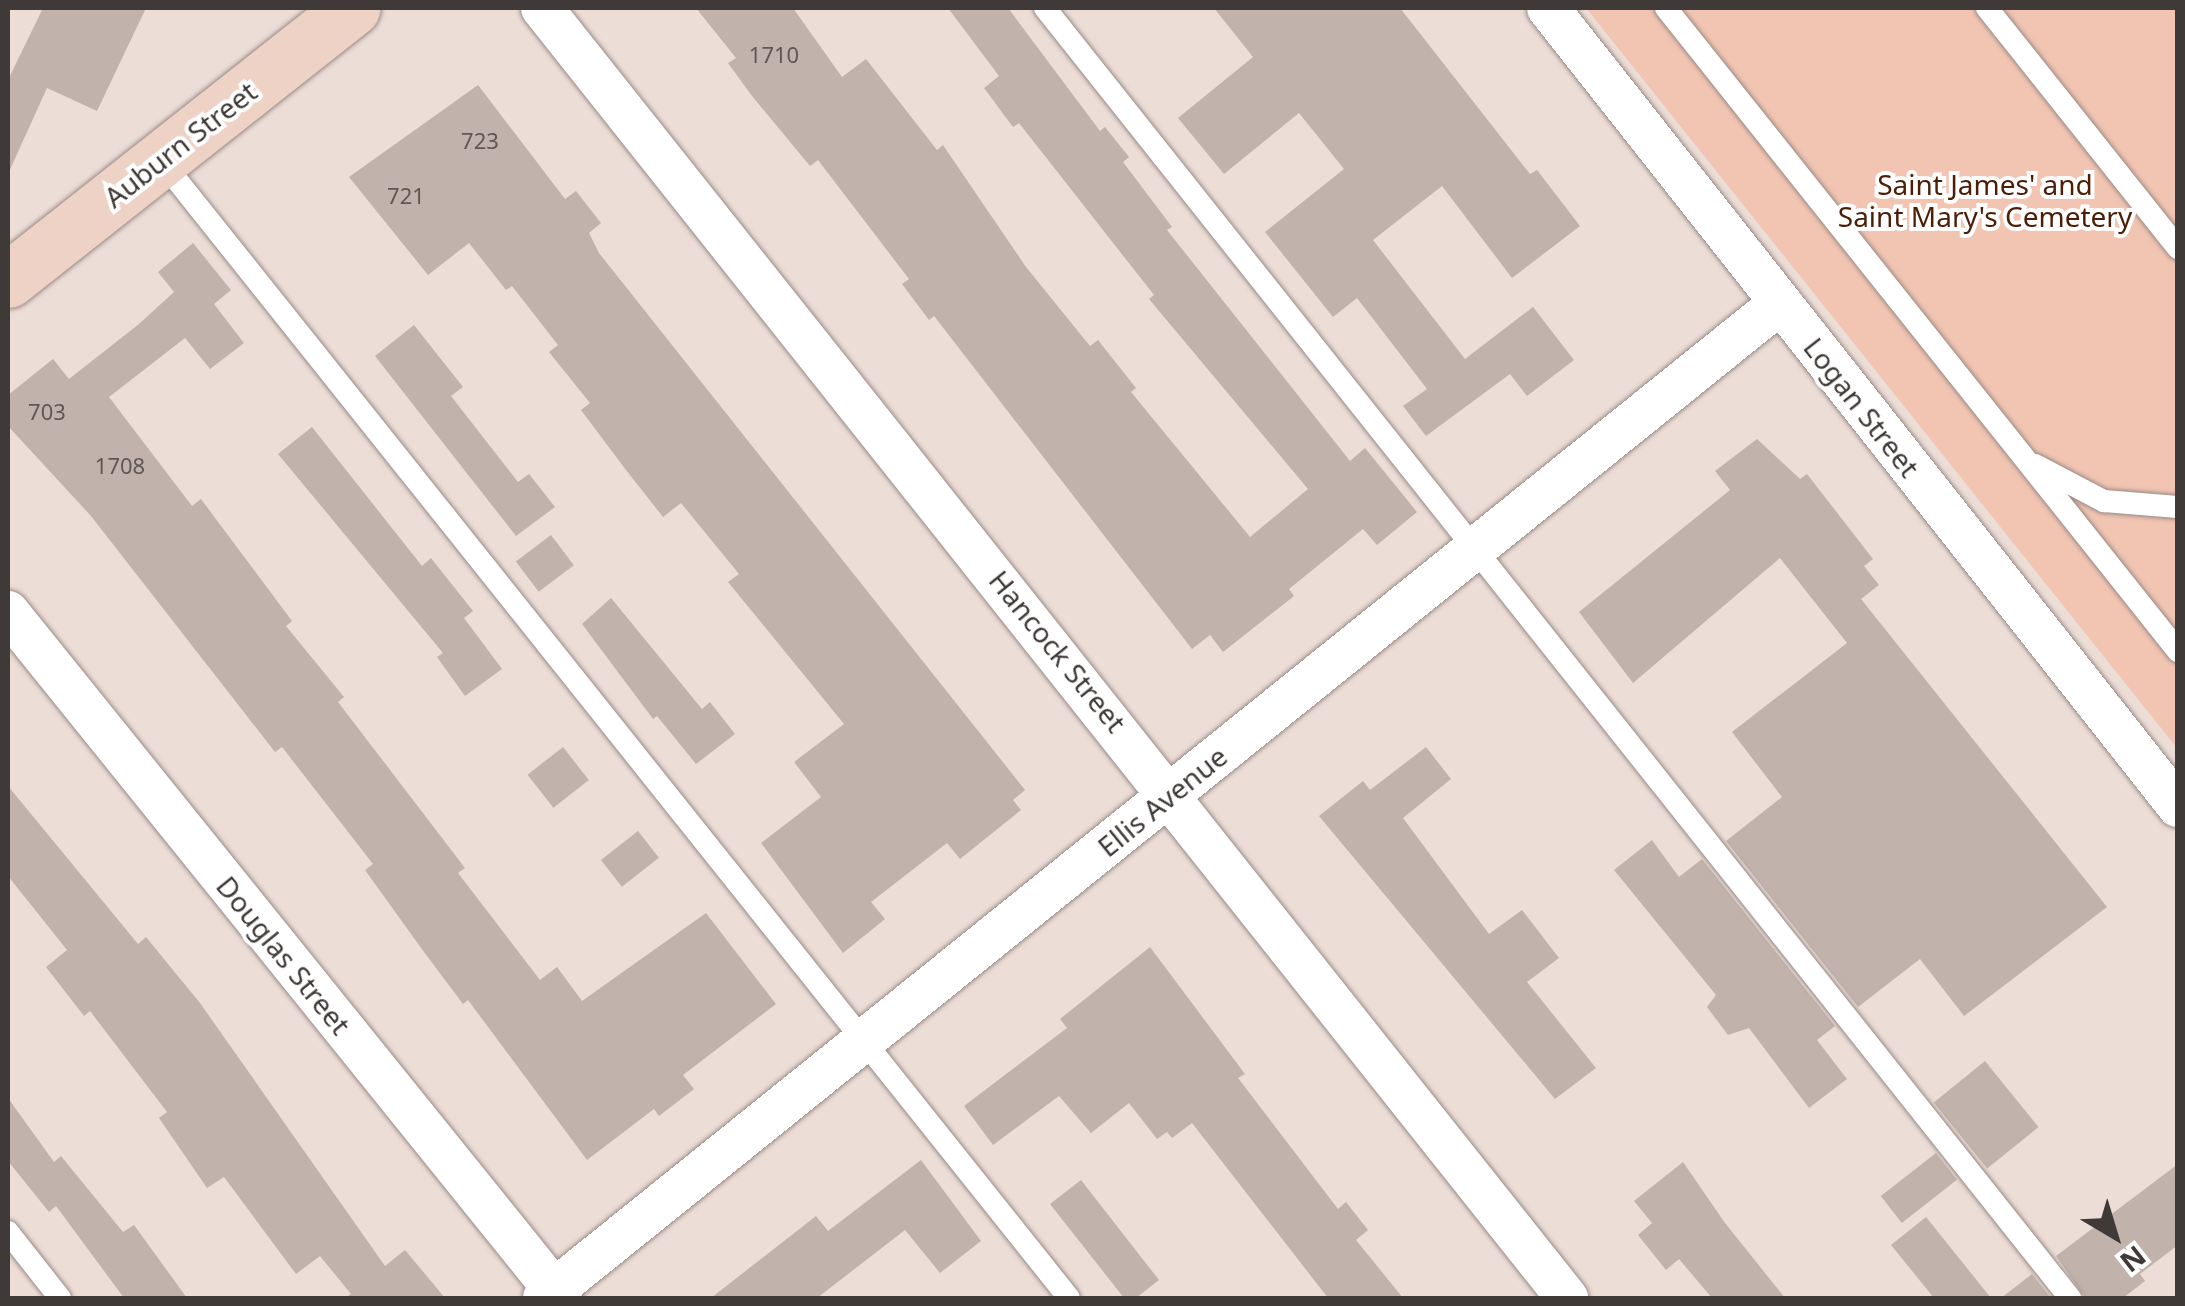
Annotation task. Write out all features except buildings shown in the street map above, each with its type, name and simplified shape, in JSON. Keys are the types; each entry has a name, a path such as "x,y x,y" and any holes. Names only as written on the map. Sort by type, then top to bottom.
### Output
{"main road":[{"name":"Auburn Street","path":"8,280 352,8"}],"street":[{"name":"Hancock Street","path":"542,8 1171,793 1568,1298"},
{"name":"Logan Street","path":"1548,8 2178,806"},
{"name":"Ellis Avenue","path":"553,1296 864,1040 1780,303"},
{"name":"Douglas Street","path":"8,612 553,1296"}],"lane":[{"path":"1045,8 2070,1298"},
{"path":"1666,8 2178,651"},
{"path":"1988,8 2178,248"},
{"path":"160,159 1069,1298"},
{"path":"2026,461 2104,501 2178,506"},
{"path":"8,1232 60,1298"}],"green space":[{"name":"Saint James' and Saint Mary's Cemetery","path":"1586,8 2177,8 2177,748"}]}
